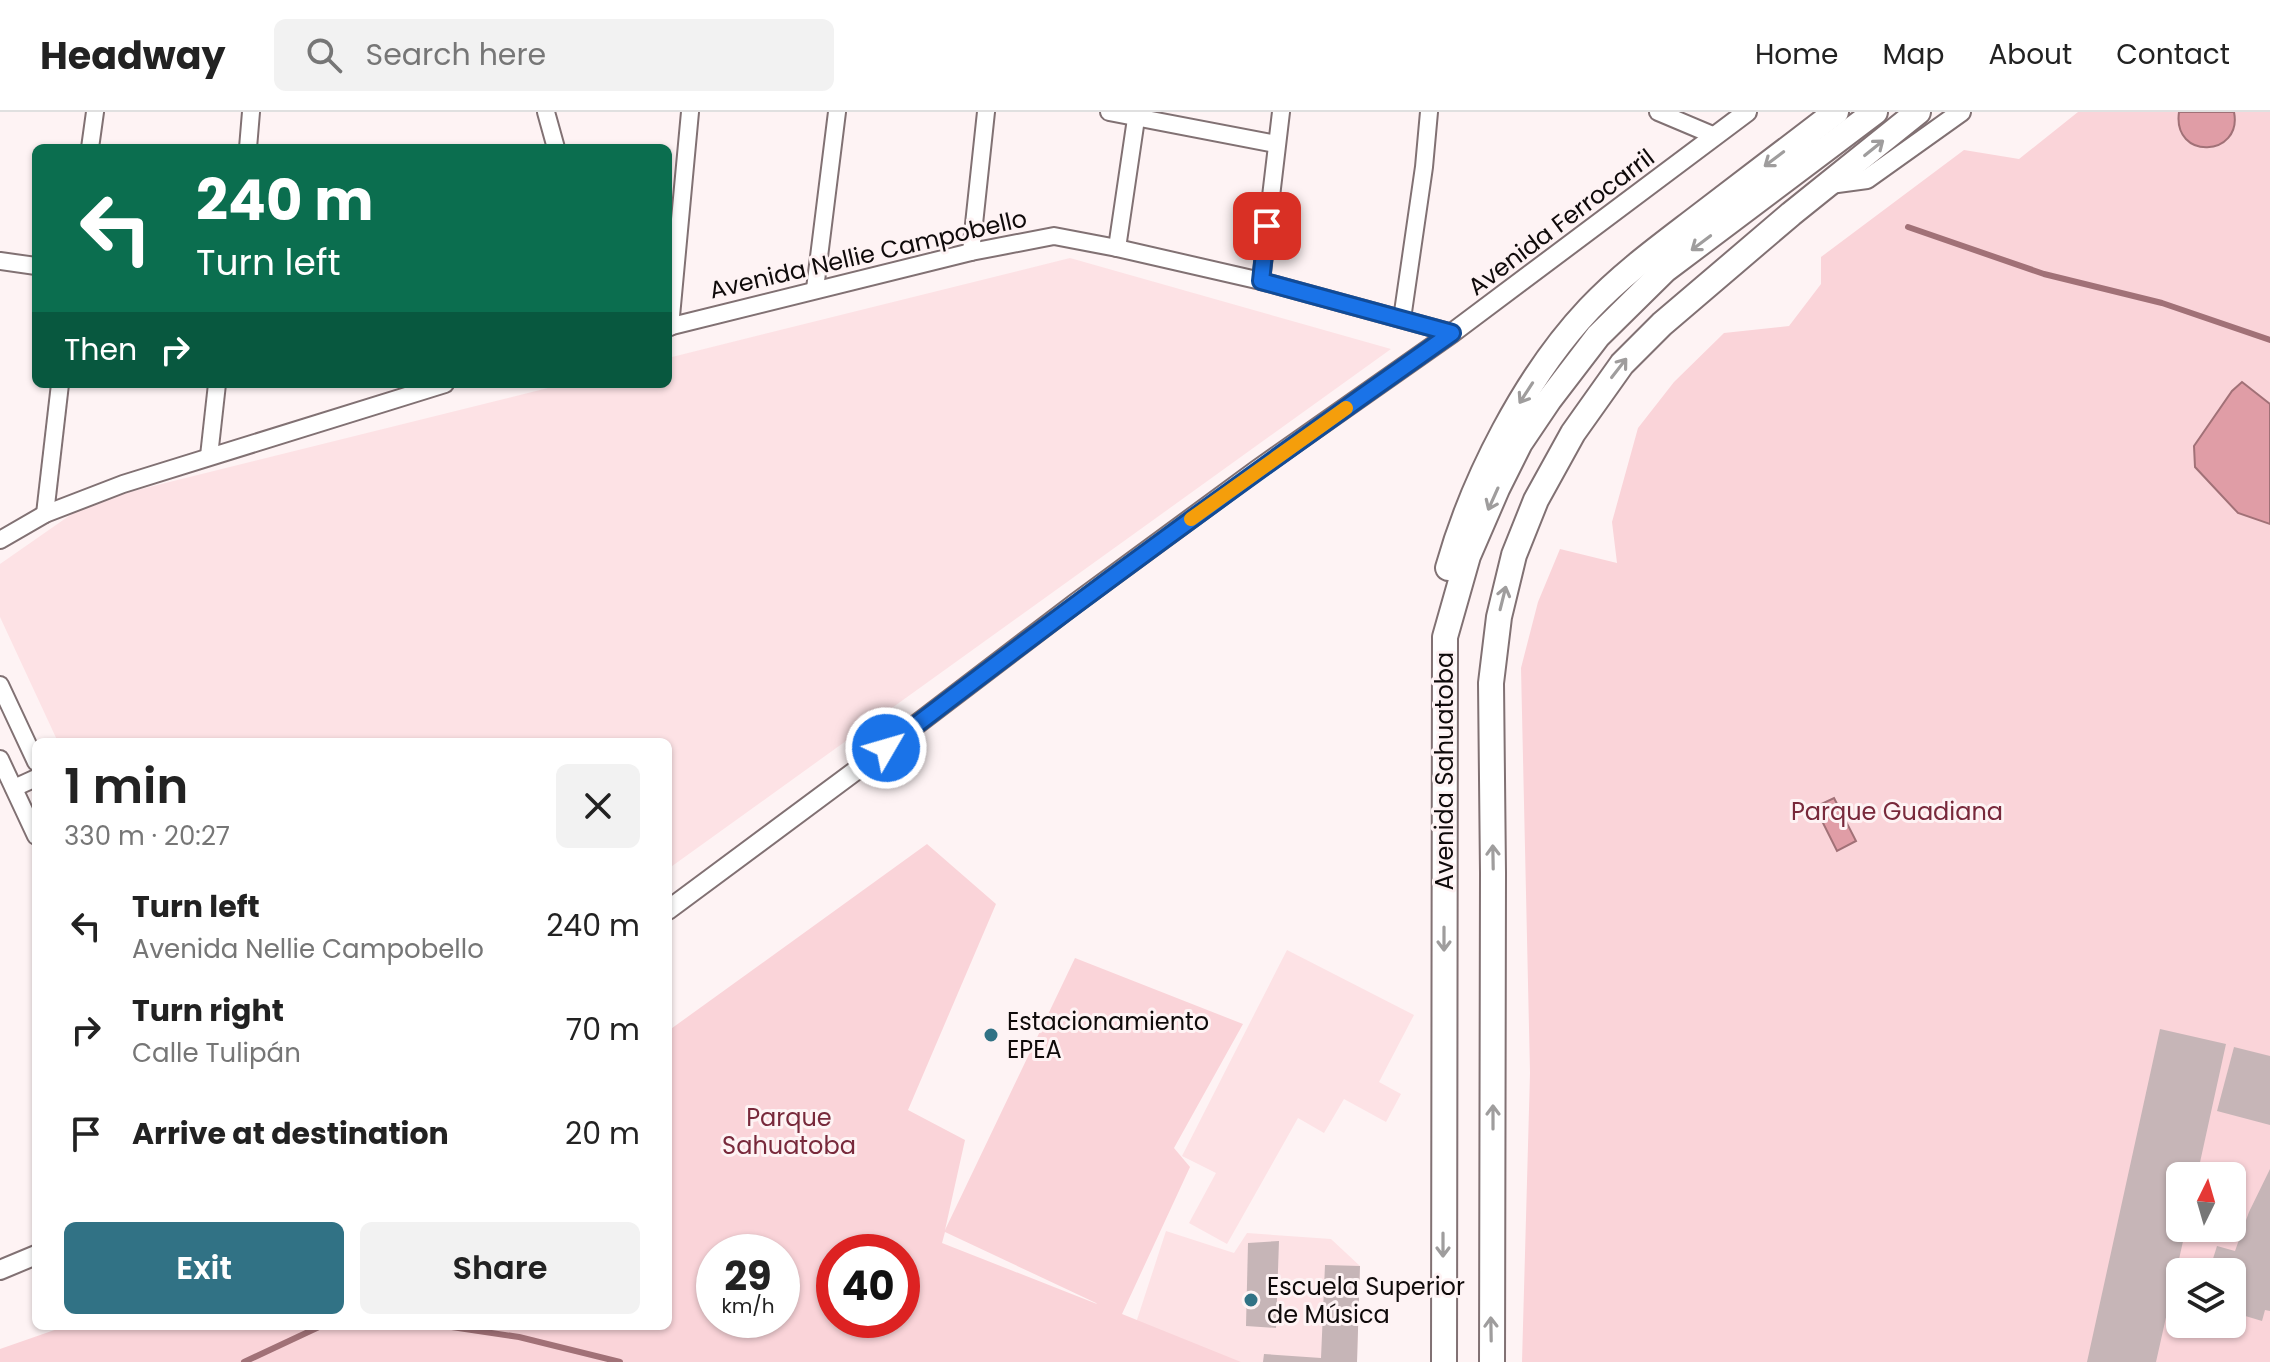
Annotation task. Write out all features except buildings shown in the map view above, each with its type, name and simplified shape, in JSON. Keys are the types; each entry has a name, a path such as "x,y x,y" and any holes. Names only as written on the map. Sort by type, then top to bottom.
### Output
{"main road":[{"path":"1445,637 1441,590 1452,552 1477,487 1514,412 1551,355 1589,310 1632,268 1836,112"},
{"name":"Avenida Sahuatoba","path":"1444,1362 1445,637 1468,556 1520,443 1598,336 1665,270 1875,112"},
{"name":"Avenida Sahuatoba","path":"1492,1362 1491,683 1499,617 1514,555 1536,500 1573,433 1622,364 1673,314 1918,112"}],"street":[{"path":"91,144 95,112"},
{"path":"251,112 252,144"},
{"path":"546,112 555,144"},
{"path":"672,296 690,112"},
{"path":"815,289 837,112"},
{"path":"971,252 986,112"},
{"path":"1109,112 1137,114 1276,144"},
{"path":"1261,281 1281,112"},
{"path":"1402,319 1429,112"},
{"path":"1658,112 1715,136"},
{"name":"Avenida Ferrocarril","path":"672,907 1257,470 1452,333 1747,112"},
{"path":"1830,184 1867,179 1961,112"},
{"path":"1117,248 1137,114"},
{"name":"Avenida Nellie Campobello","path":"672,326 971,252 1054,236 1261,281 1452,333"},
{"path":"0,261 32,265"},
{"path":"45,514 60,388"},
{"path":"209,456 217,388"},
{"path":"0,540 45,514 123,484 432,388"},
{"path":"0,685 32,753"},
{"path":"0,759 32,827"},
{"path":"14,788 32,780"},
{"path":"0,1270 32,1257"}],"shaded area":[{"path":"2179,112 2234,112 2234,127 2228,138 2219,145 2196,145 2186,139 2180,128"},
{"path":"1070,258 1391,349 672,866 672,738 56,738 0,617 0,564 89,502 548,388 672,388 672,357"},
{"path":"2242,382 2270,404 2270,524 2238,513 2195,467 2194,446 2232,391"},
{"path":"1834,798 1856,841 1837,851 1815,807"},
{"path":"1287,950 1414,1015 1379,1082 1401,1094 1386,1122 1344,1099 1324,1133 1298,1118 1227,1244 1189,1223 1216,1173 1182,1156"},
{"name":"Escuela Superior de Música","path":"1166,1231 1234,1253 1247,1233 1331,1239 1360,1266 1357,1362 1176,1362 1132,1335"}],"green space":[{"name":"Parque Guadiana","path":"2078,112 2270,112 2270,1362 1522,1362 1530,1073 1521,668 1538,602 1560,549 1617,563 1612,522 1638,428 1674,382 1724,333 1789,326 1821,284 1821,257 1964,150 2019,159"},
{"name":"Parque Sahuatoba","path":"927,844 996,904 908,1110 965,1140 945,1230 1075,958 1243,1024 1174,1148 1190,1167 1122,1314 1241,1362 0,1362 0,1349 55,1330 672,1330 672,1028","holes":["945,1232 1096,1303 942,1243"]}],"waterway":[{"path":"1908,227 2044,274 2162,303 2270,340"},
{"path":"244,1362 312,1330"},
{"path":"472,1330 519,1337 620,1362"}],"slow traffic":[{"path":"1191,519 1346,408"}],"place":[{"name":"Estacionamiento EPEA","path":"991,1035"},
{"name":"Escuela Superior de Música","path":"1251,1300"}],"route":[{"path":"886,748 1257,470 1452,333 1261,281 1267,226"}]}
